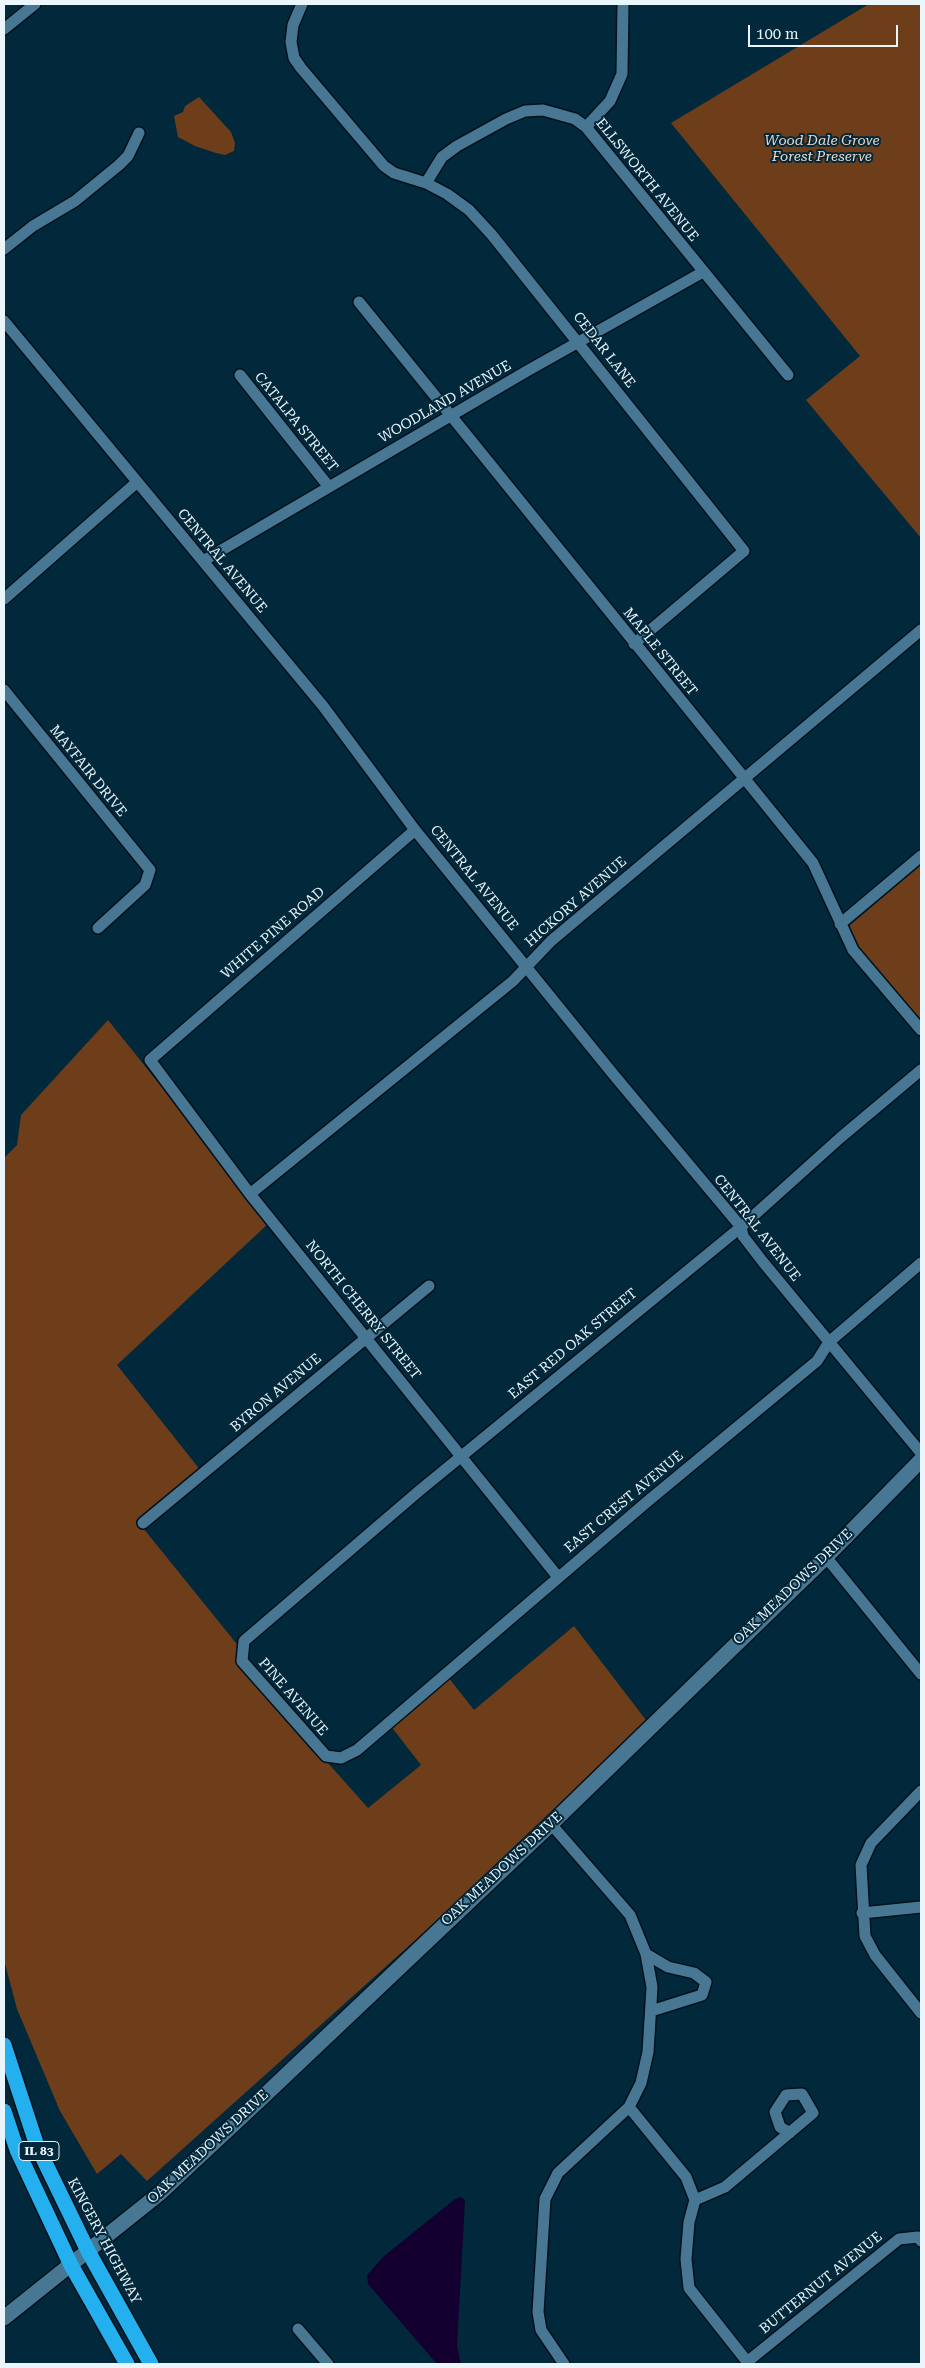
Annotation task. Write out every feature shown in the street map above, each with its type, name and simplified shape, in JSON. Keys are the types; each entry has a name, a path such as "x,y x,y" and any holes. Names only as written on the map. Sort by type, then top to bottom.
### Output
{"highway":[{"name":"KINGERY HIGHWAY","path":"4,2045 37,2146 88,2251 151,2364"},
{"name":"IL 83","path":"4,2111 17,2150 71,2265 126,2364"}],"street":[{"path":"4,29 35,4"},
{"name":"CEDAR LANE","path":"302,4 293,25 291,42 294,58 301,68 384,166 394,173 426,183 447,194 462,205 492,235 744,551 634,644"},
{"path":"586,127 610,101 622,74 623,4"},
{"name":"ELLSWORTH AVENUE","path":"426,183 442,157 466,141 525,111 543,110 575,119 586,127 788,375"},
{"path":"4,249 33,226 75,201 119,165 128,156 139,133"},
{"name":"WOODLAND AVENUE","path":"203,561 703,272"},
{"name":"MAPLE STREET","path":"359,302 813,863 853,950 921,1030"},
{"name":"CENTRAL AVENUE","path":"4,323 323,706 415,830 613,1074 741,1227 743,1236 763,1262 921,1454"},
{"name":"CATALPA STREET","path":"240,375 329,487"},
{"path":"4,599 136,483"},
{"name":"HICKORY AVENUE","path":"250,1194 513,981 526,965 744,778 921,630"},
{"name":"MAYFAIR DRIVE","path":"4,690 150,870 146,885 98,928"},
{"name":"WHITE PINE ROAD","path":"150,1060 415,830"},
{"path":"840,924 921,856"},
{"name":"NORTH CHERRY STREET","path":"150,1060 250,1194 558,1577"},
{"name":"EAST RED OAK STREET","path":"244,1641 462,1456 741,1227 840,1138 921,1070"},
{"name":"EAST CREST AVENUE","path":"341,1758 357,1750 558,1577 817,1361 829,1342 921,1263"},
{"name":"BYRON AVENUE","path":"143,1523 429,1286"},
{"name":"OAK MEADOWS DRIVE","path":"4,2318 170,2184 551,1824 826,1557 921,1460"},
{"path":"826,1557 921,1674"},
{"name":"PINE AVENUE","path":"244,1641 242,1661 326,1756 341,1758"},
{"path":"921,1791 871,1844 861,1865 862,1913 865,1936 875,1955 921,2013"},
{"path":"551,1824 630,1915 646,1954 652,1987 648,2052 641,2083 629,2108 558,2173 545,2199 538,2312 541,2330 564,2364"},
{"path":"862,1913 921,1907"},
{"path":"646,1954 668,1967 694,1973 706,1982 702,1995 651,2011"},
{"path":"629,2108 686,2177 695,2200 690,2222 686,2259 689,2288 748,2363"},
{"path":"695,2200 726,2187 790,2133"},
{"name":"BUTTERNUT AVENUE","path":"748,2363 898,2239 920,2239"},
{"path":"298,2329 328,2364"}],"green space":[{"name":"Wood Dale Grove Forest Preserve","path":"869,4 921,4 921,538 806,400 860,356 671,123"},
{"path":"199,97 231,132 235,143 234,151 225,155 216,153 195,146 178,137 174,116 183,112 185,106"},
{"path":"921,865 921,1020 861,951 849,926"},
{"path":"108,1020 270,1222 117,1365 201,1471 139,1523 240,1648 240,1664 368,1808 421,1765 390,1725 448,1677 474,1710 574,1626 649,1724 480,1882 147,2181 121,2154 97,2174 60,2111 17,2009 4,1960 4,1158 17,1145 21,1115"}],"shaded area":[{"path":"461,2197 465,2200 457,2346 461,2364 437,2364 368,2284 367,2275 384,2256 455,2199"}]}
